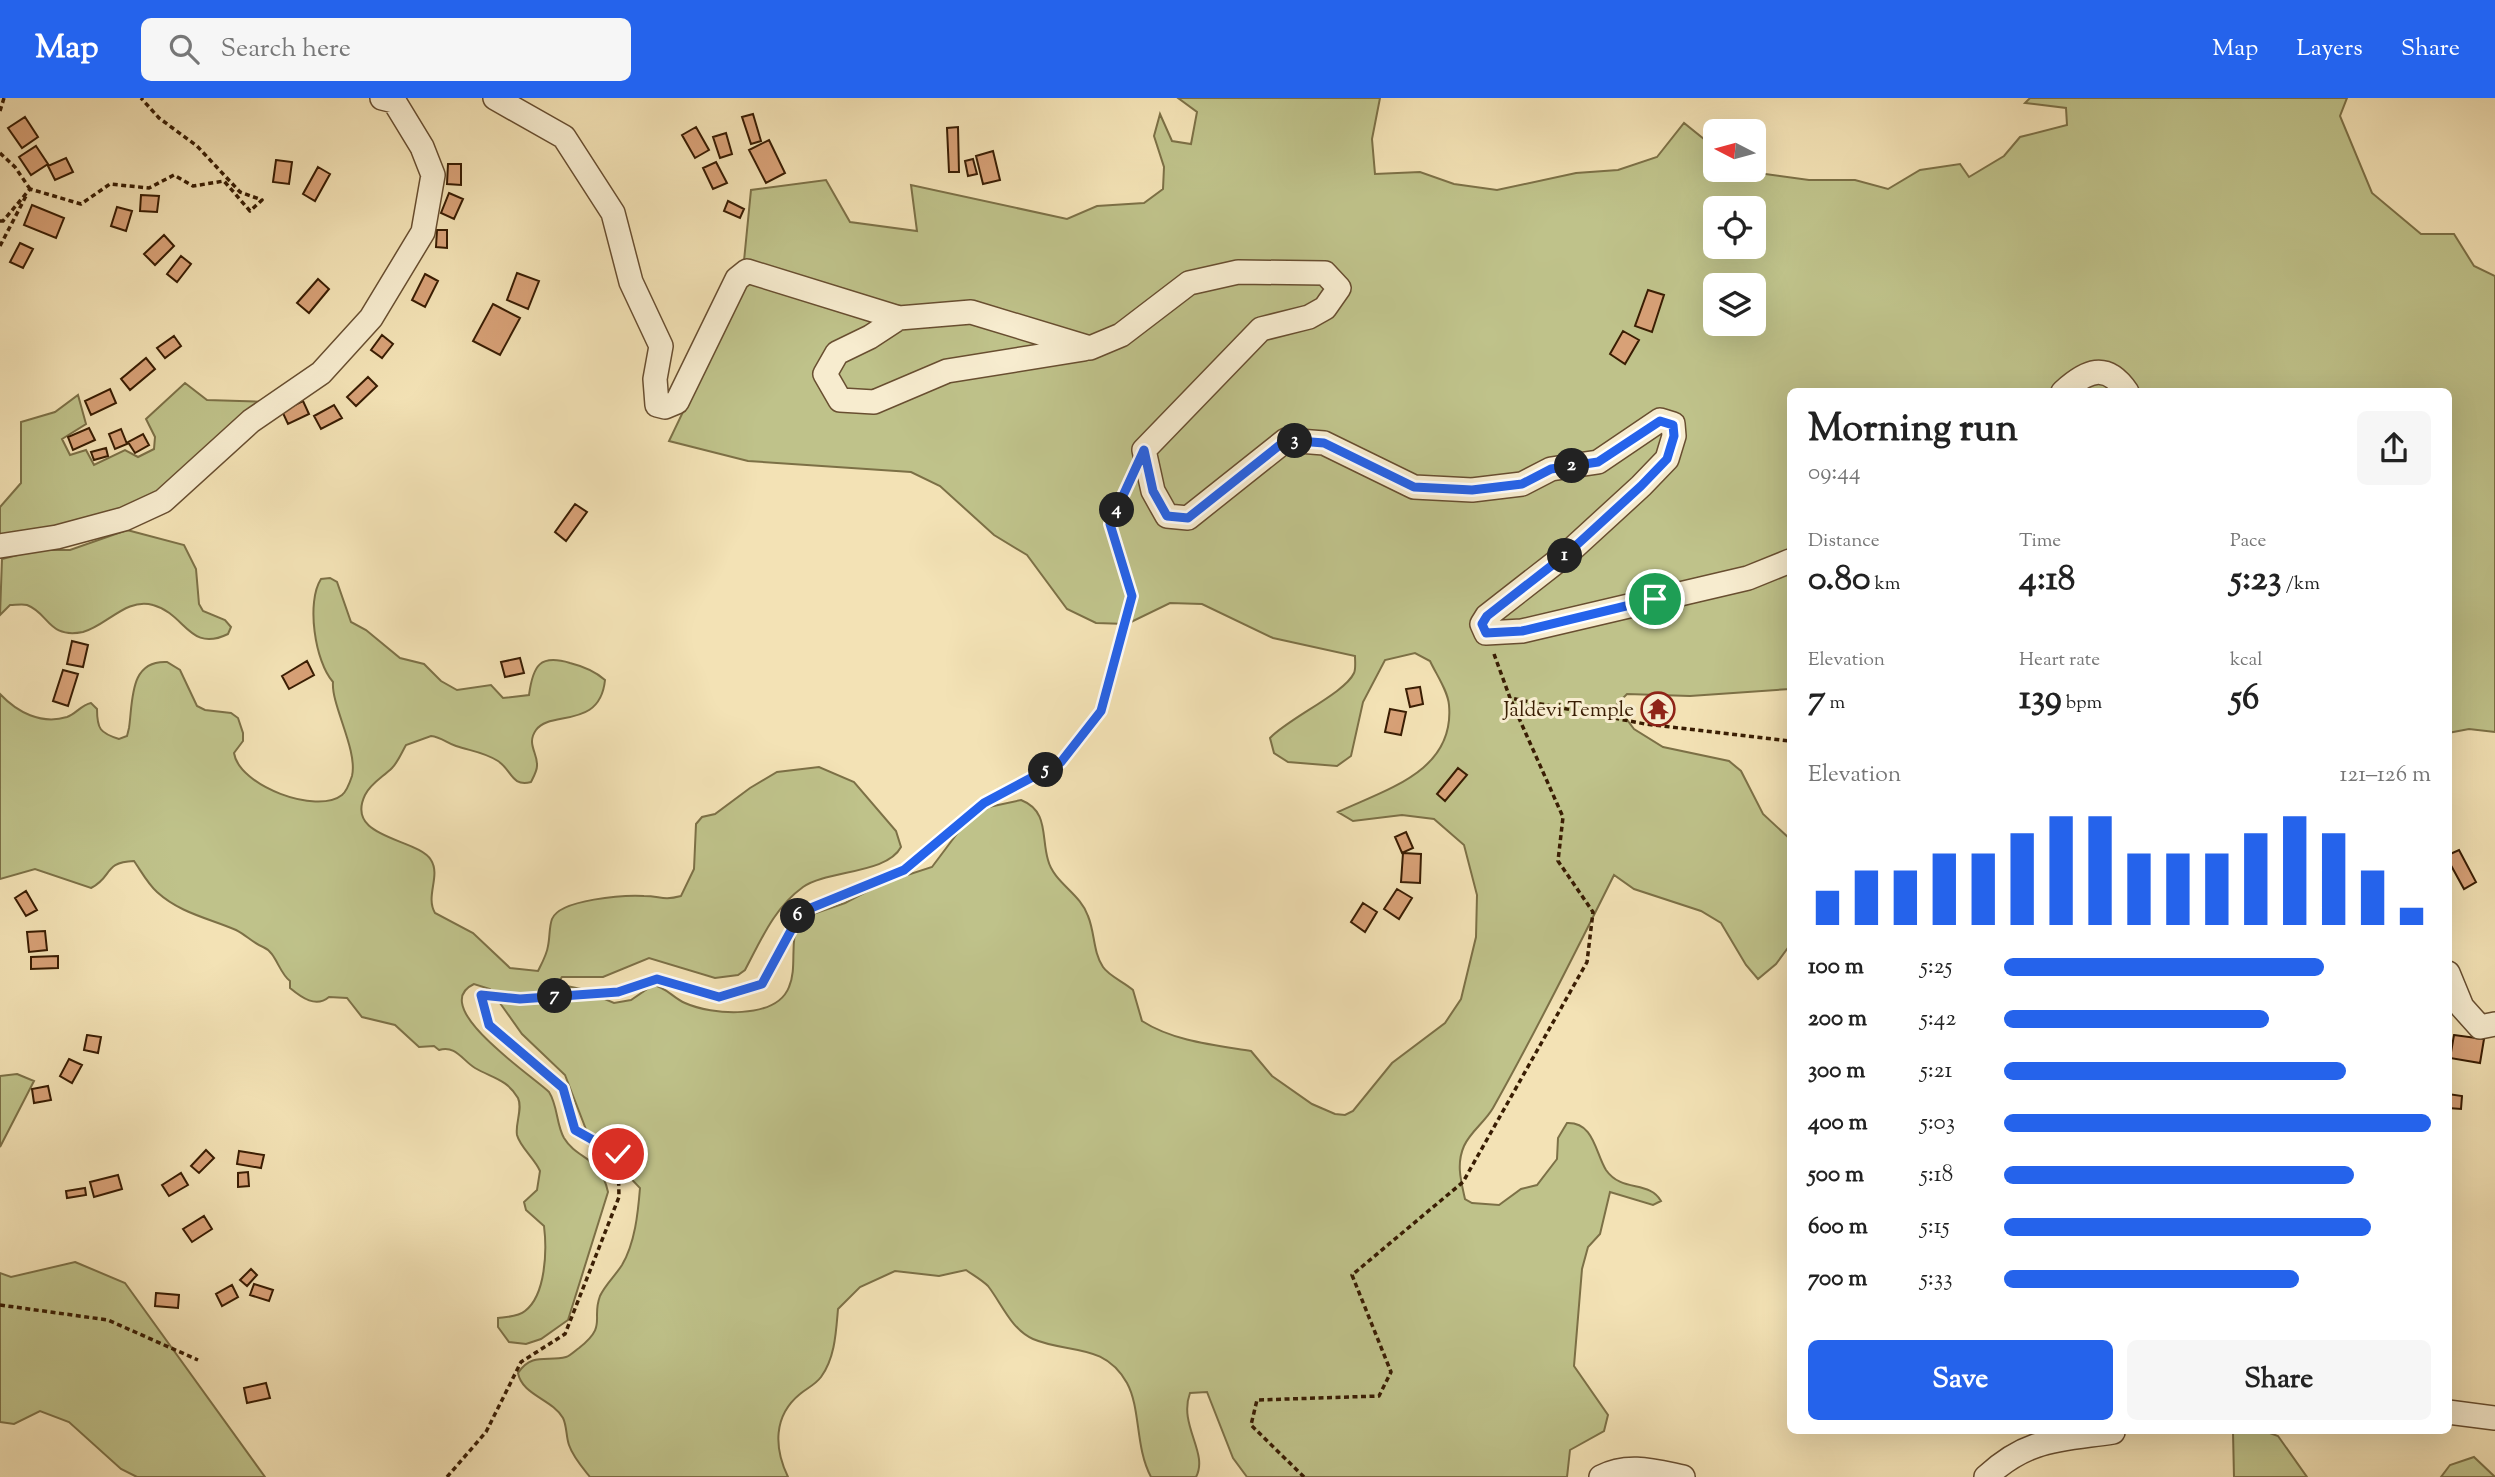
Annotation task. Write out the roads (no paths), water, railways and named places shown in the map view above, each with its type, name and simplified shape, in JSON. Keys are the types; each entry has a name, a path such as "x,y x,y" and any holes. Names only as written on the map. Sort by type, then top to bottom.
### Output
{"street":[{"path":"0,546 57,537 124,519 163,501 251,421 321,373 371,318 424,232 433,175 422,147 394,101 382,98"},
{"path":"495,98 564,137 612,213 631,282 661,346 655,379 657,405 665,407 677,402 737,279 747,271 899,318 971,312 1090,348"},
{"path":"899,318 870,337 837,353 825,374 840,400 874,402 947,371 1090,348 1121,335 1189,283 1238,272 1325,273 1339,288 1325,308 1309,317 1261,329 1205,391 1144,450 1153,491 1167,516 1188,518 1286,440 1324,443 1414,487 1472,490 1522,484 1551,469 1598,462 1660,421 1673,425 1674,436 1667,459 1569,552 1487,616 1482,624 1486,633 1522,631 1748,578 1787,562"},
{"path":"2067,388 2082,375 2104,372 2119,381 2124,388"},
{"path":"2452,983 2462,1007 2480,1027 2495,1024"},
{"path":"2452,1413 2495,1418"},
{"path":"1986,1477 2012,1455 2038,1443 2099,1434"},
{"path":"1601,1477 1624,1469 1647,1469 1682,1477"}],"place":[{"name":"Jaldevi Temple","path":"1658,709"}]}
